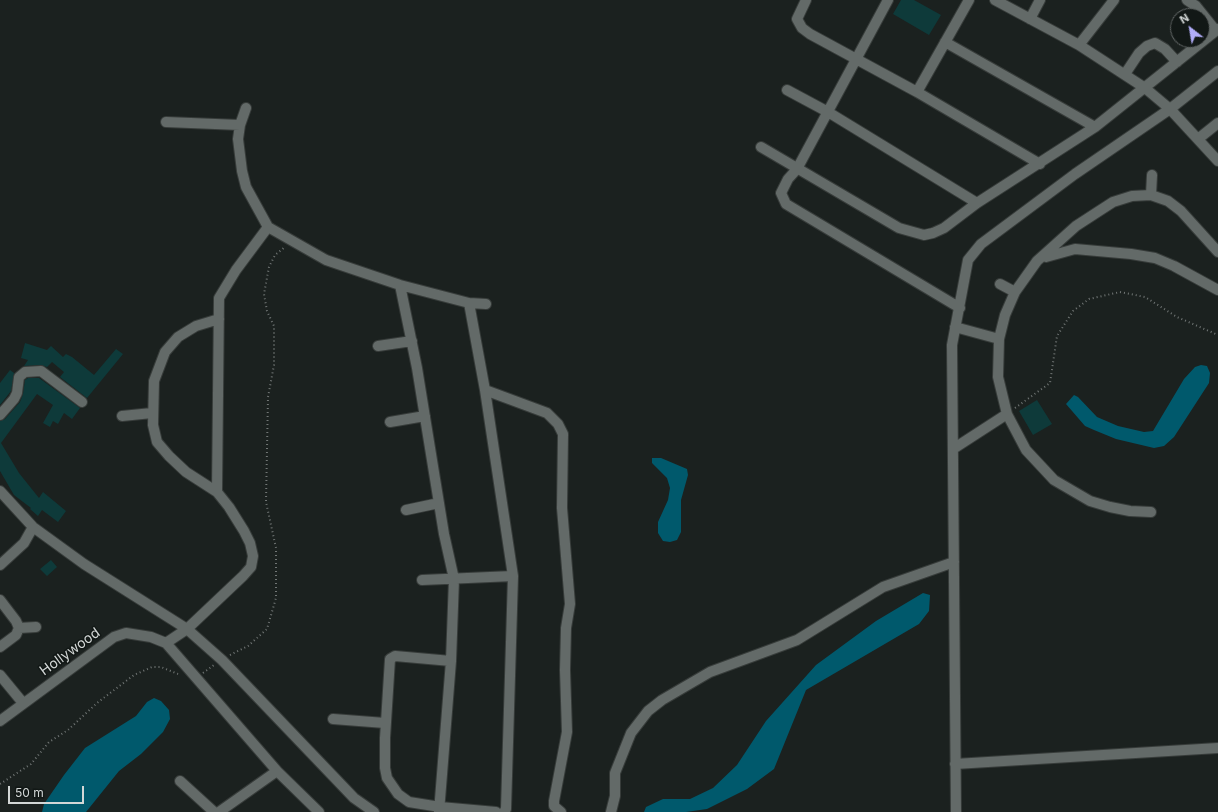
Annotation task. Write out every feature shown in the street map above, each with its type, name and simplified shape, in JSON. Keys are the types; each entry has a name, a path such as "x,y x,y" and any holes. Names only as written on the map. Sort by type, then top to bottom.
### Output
{"street":[{"path":"806,0 797,19 802,28 857,60 917,92 1040,164"},
{"path":"888,0 797,169 788,179 781,193 786,204 960,308"},
{"path":"917,92 969,0"},
{"path":"995,0 1079,45 1145,88 1170,108 1218,161"},
{"path":"1030,19 1040,0"},
{"path":"1079,45 1114,0"},
{"path":"761,147 899,228 924,235 944,228 977,203 1040,164 1094,127 1217,30 1196,6 1187,0"},
{"path":"945,42 1094,127"},
{"path":"1125,74 1139,53 1147,46 1155,43 1165,49 1178,62"},
{"path":"956,812 952,345 968,260 981,244 1075,174 1170,108 1218,71"},
{"path":"787,90 828,112 977,203"},
{"path":"246,108 240,125 240,150 246,187 268,227 326,260 400,285 469,303 486,304"},
{"path":"166,122 240,125"},
{"path":"1198,139 1218,123"},
{"path":"1151,195 1152,175"},
{"path":"1151,512 1130,511 1090,501 1060,484 1039,466 1026,450 1015,433 1007,414 998,377 999,339 1005,315 1015,292 1037,261 1076,226 1113,202 1132,196 1151,195 1168,201 1181,211 1218,252"},
{"path":"217,492 219,298 236,270 268,227"},
{"path":"1037,261 1057,252 1075,249 1119,252 1155,258 1195,276 1218,290"},
{"path":"1000,284 1015,292"},
{"path":"400,285 412,341 439,503 454,579 451,661 440,810"},
{"path":"469,303 485,390 513,576 506,809 504,812"},
{"path":"219,319 196,326 178,337 165,352 154,381 152,413 157,442 186,472 217,492 236,517 250,543 253,556 251,567 243,576 187,629 166,642 277,771 319,812"},
{"path":"955,327 999,339"},
{"path":"378,346 412,341"},
{"path":"0,415 14,398 17,392 19,377 25,372 41,371 82,402"},
{"path":"485,390 547,413 558,424 563,434 562,508 570,604 566,628 565,670 567,732 554,801 554,806 562,812"},
{"path":"122,416 152,413"},
{"path":"953,449 1007,414"},
{"path":"390,422 425,416"},
{"path":"0,491 33,527 84,564 187,629 222,660 354,798 374,812"},
{"path":"406,510 439,503"},
{"path":"0,564 24,543 33,527"},
{"path":"610,812 615,796 615,773 628,740 640,720 662,700 710,672 797,640 883,587 954,562"},
{"path":"422,580 513,576"},
{"path":"0,600 16,621 19,628 16,635 0,647"},
{"path":"19,628 36,628"},
{"name":"Hollywood","path":"0,721 114,637 126,633 151,637 166,642"},
{"path":"451,661 392,657 390,662 386,723 385,768 387,778 392,787 409,802 440,810 496,812"},
{"path":"0,675 23,703"},
{"path":"333,719 386,723"},
{"path":"955,764 1218,748"},
{"path":"219,812 277,771"},
{"path":"180,780 214,812"}],"path":[{"path":"197,678 222,660 248,646 263,635 269,624 276,598 276,548 266,502 268,397 274,365 274,326 267,311 264,294 269,267 275,255 294,242"},
{"path":"1007,414 1050,383 1057,336 1073,311 1089,299 1120,292 1145,297 1177,316 1218,335"},
{"path":"0,784 31,764 49,742 68,730 96,703 134,675 152,667 161,667 181,675"}],"water":[{"path":"1201,365 1207,366 1210,373 1209,383 1174,437 1164,446 1154,448 1116,439 1094,430 1085,426 1066,404 1074,395 1078,397 1097,417 1118,426 1144,432 1153,431 1184,379 1195,367"},
{"path":"652,458 661,458 687,469 688,475 681,500 681,532 677,540 670,542 663,541 658,533 658,522 668,500 670,488 667,478 652,463"},
{"path":"923,593 930,595 929,611 919,624 806,690 774,769 747,789 707,809 686,812 644,812 646,807 663,799 690,799 713,788 737,765 766,721 816,665 876,621"},
{"path":"154,698 161,701 169,710 170,719 163,732 141,754 119,771 86,812 42,812 44,804 85,748 136,716 147,702"}],"building":[{"path":"901,0 914,0 941,15 929,35 893,14"},
{"path":"25,343 47,350 51,346 63,357 66,354 72,357 94,375 116,349 123,354 87,398 60,377 64,372 52,362 47,367 41,365 24,366 28,360 21,358"},
{"path":"10,370 14,373 11,391 0,405 0,383"},
{"path":"28,378 39,378 80,408 72,419 64,413 58,424 53,421 50,427 43,423 53,405 37,394 1,443 19,473 39,498 43,492 66,511 58,522 42,510 38,516 30,509 31,508 14,495 0,471 0,421 5,419 20,402 25,380"},
{"path":"1037,400 1052,424 1033,435 1019,411"},
{"path":"51,560 57,567 47,576 40,569"}]}
